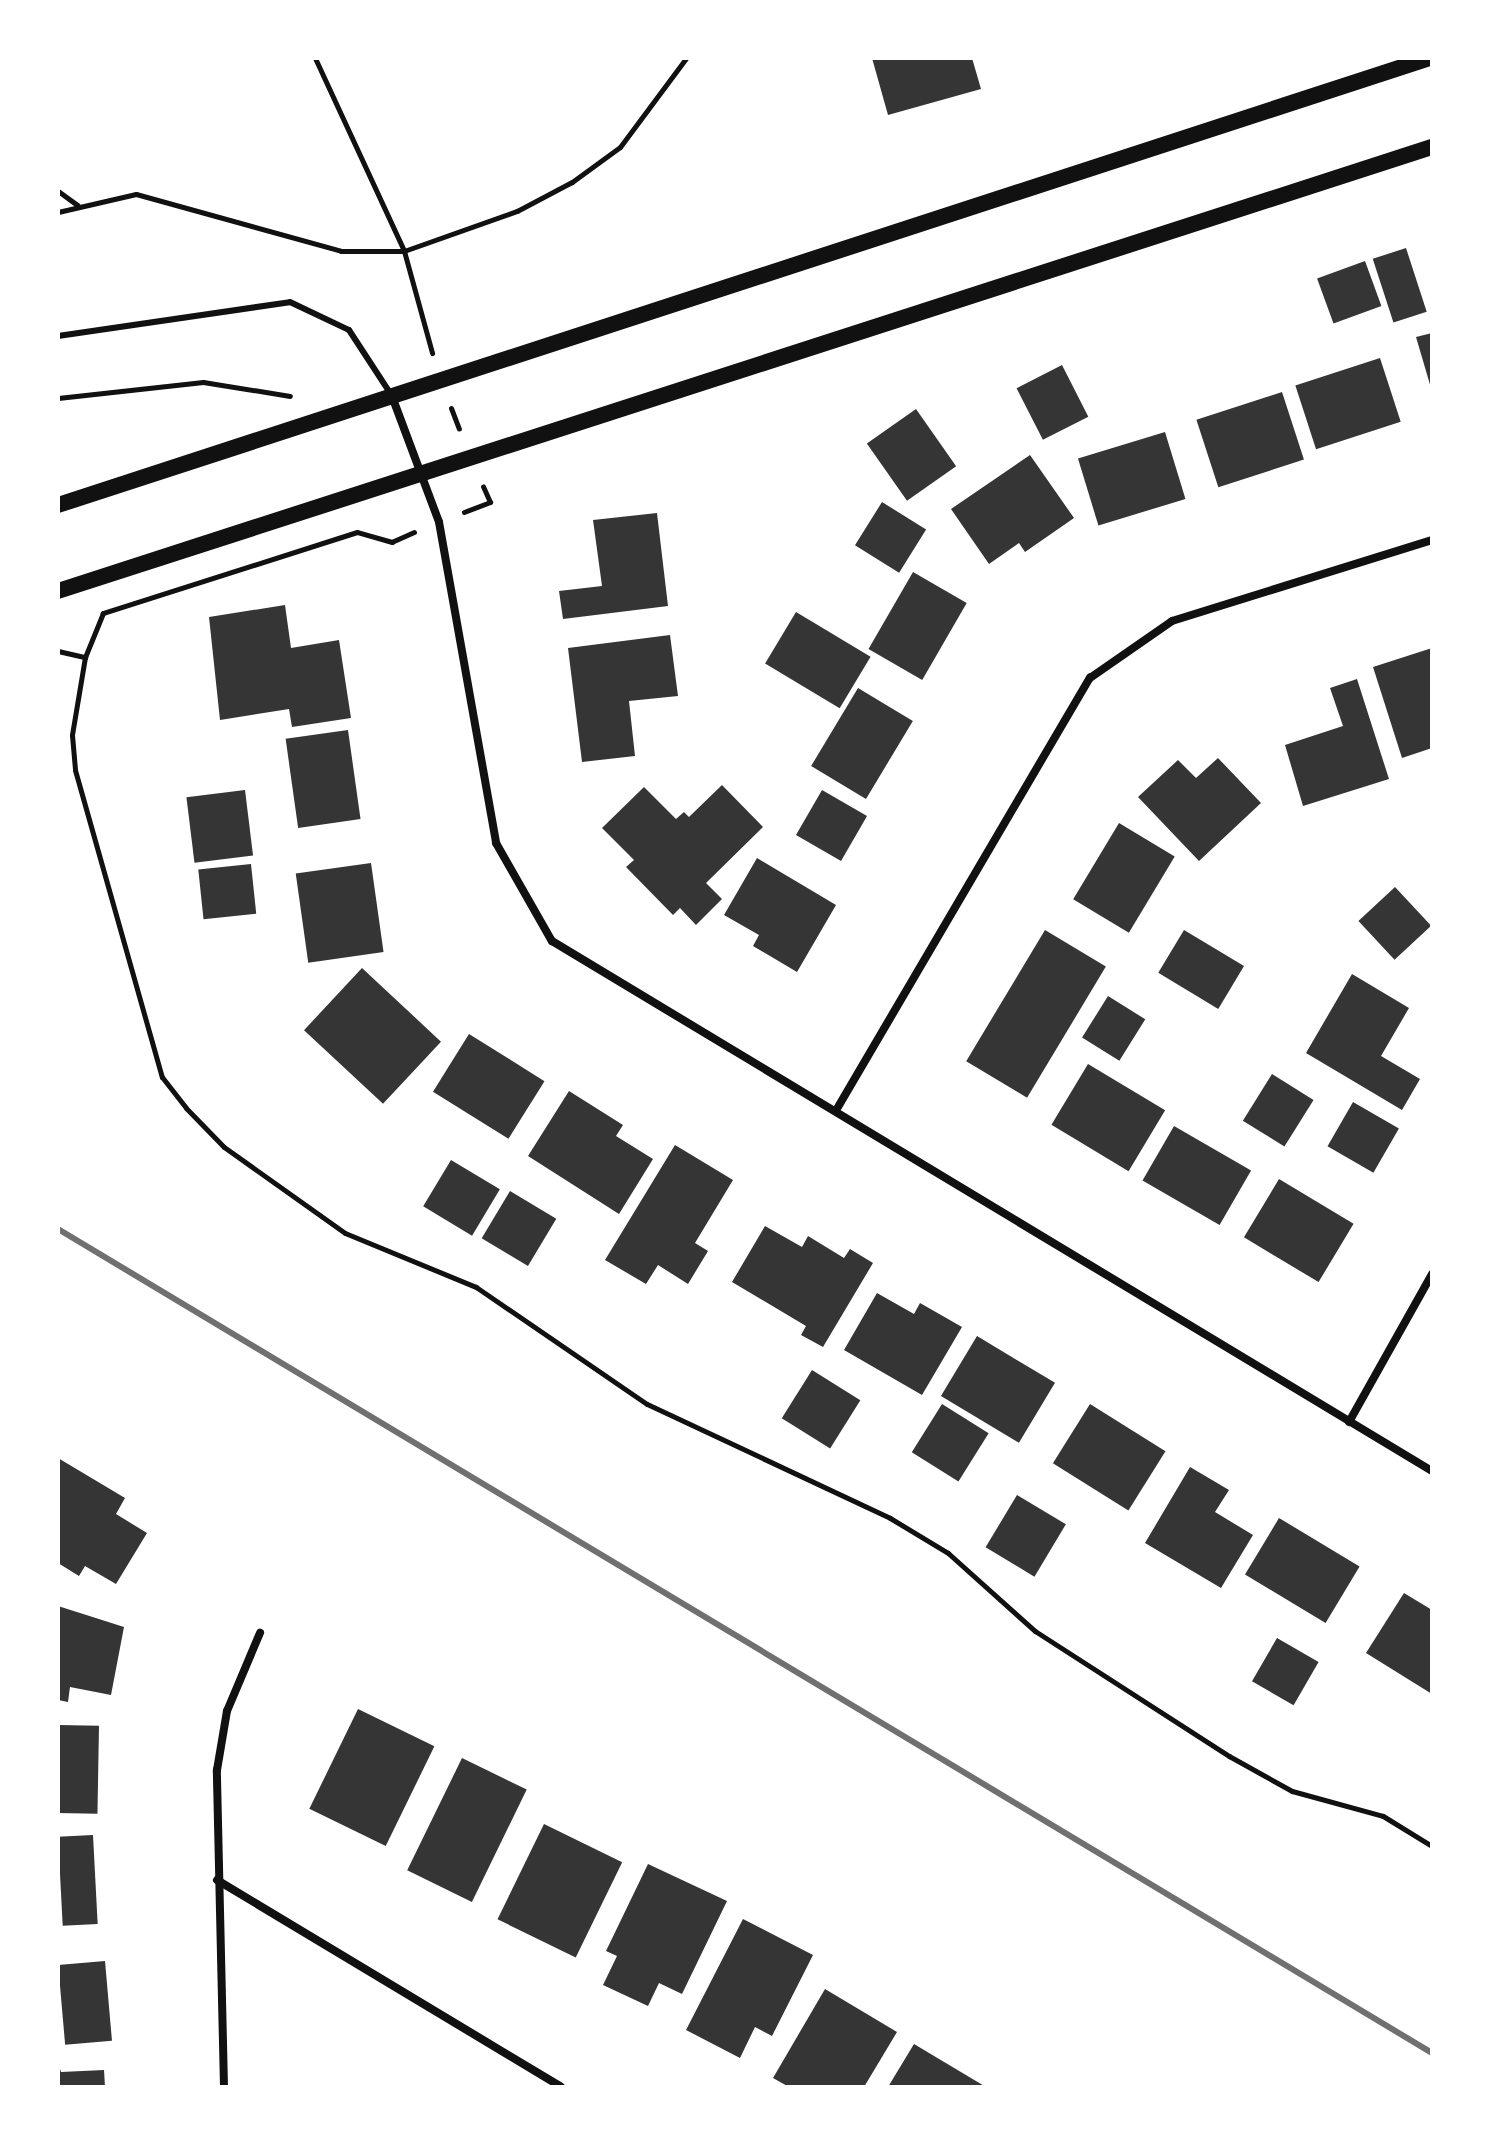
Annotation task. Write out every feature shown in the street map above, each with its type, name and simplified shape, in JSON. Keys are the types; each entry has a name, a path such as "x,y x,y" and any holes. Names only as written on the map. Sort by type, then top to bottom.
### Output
{"main road":[{"path":"58,505 393,399 1430,58"},
{"path":"58,591 1432,147"}],"street":[{"path":"393,399 427,474 487,809 528,910 552,941 838,1107 1432,1471"},
{"path":"838,1107 1090,678 1172,621 1432,540"},
{"path":"1349,1422 1432,1274"},
{"path":"224,2087 217,1880 221,1740 260,1633"},
{"path":"217,1880 561,2087"}],"lane":[{"path":"58,336 290,302 329,314 376,365 393,399"}],"path":[{"path":"315,58 404,251 431,349 376,365"},
{"path":"58,212 136,194 341,251 404,251 517,211 572,182 620,147 686,58"},
{"path":"58,191 78,206"},
{"path":"58,398 203,382 291,396 305,391"},
{"path":"392,542 357,532 103,613 85,657 72,735 75,770 162,1077 224,1147 345,1233 476,1287 647,1404 902,1525 948,1553 1035,1631 1229,1756 1292,1791 1383,1816 1432,1846"},
{"path":"58,651 85,657"}],"building":[{"path":"872,58 972,58 981,89 888,115"},
{"path":"1406,248 1427,312 1393,323 1373,259"},
{"path":"1365,261 1381,306 1333,324 1317,278"},
{"path":"1432,333 1432,388 1431,388 1416,337"},
{"path":"1380,358 1401,422 1316,449 1295,386"},
{"path":"1062,365 1088,417 1043,440 1017,388"},
{"path":"1282,392 1304,460 1218,487 1196,420"},
{"path":"916,409 956,466 907,501 867,443"},
{"path":"1165,432 1185,499 1098,526 1078,459"},
{"path":"1030,455 1074,518 1025,552 1019,543 989,564 951,509"},
{"path":"882,502 926,530 899,573 855,545"},
{"path":"657,513 668,606 563,619 559,591 602,586 593,520"},
{"path":"913,572 967,603 922,680 868,649"},
{"path":"285,605 291,648 339,640 351,718 292,727 289,709 220,720 209,617"},
{"path":"796,612 871,657 840,708 765,663"},
{"path":"670,635 678,696 629,701 635,756 582,762 568,648"},
{"path":"1432,648 1432,748 1402,758 1373,667"},
{"path":"1357,679 1389,779 1303,806 1285,745 1343,726 1330,688"},
{"path":"858,688 913,721 866,799 811,766"},
{"path":"348,730 361,819 298,828 286,739"},
{"path":"1218,758 1261,803 1199,861 1138,797 1178,760 1196,778"},
{"path":"722,785 763,827 706,883 722,899 696,925 680,908 673,915 626,867 634,860 602,828 644,787 676,819 684,812 689,817"},
{"path":"245,790 253,856 194,863 186,797"},
{"path":"822,790 867,816 841,861 796,835"},
{"path":"1119,823 1175,856 1129,933 1073,899"},
{"path":"757,858 836,905 797,972 753,946 759,935 724,915"},
{"path":"371,863 384,952 308,963 296,874"},
{"path":"251,864 256,914 204,919 198,870"},
{"path":"1395,887 1431,926 1395,960 1358,921"},
{"path":"1045,930 1106,967 1027,1098 966,1061"},
{"path":"1184,930 1244,966 1218,1009 1158,973"},
{"path":"362,968 441,1042 383,1104 304,1030"},
{"path":"1352,974 1409,1008 1381,1056 1420,1079 1402,1110 1306,1053"},
{"path":"1108,996 1145,1019 1119,1061 1082,1038"},
{"path":"469,1034 544,1081 508,1139 433,1092"},
{"path":"1088,1064 1165,1110 1129,1171 1051,1125"},
{"path":"1272,1074 1314,1100 1284,1147 1243,1121"},
{"path":"569,1091 623,1125 616,1136 653,1159 619,1214 528,1156"},
{"path":"1353,1102 1399,1128 1373,1173 1328,1146"},
{"path":"1174,1126 1251,1170 1220,1225 1142,1181"},
{"path":"675,1145 733,1180 695,1243 708,1251 688,1284 658,1265 646,1284 605,1260"},
{"path":"451,1160 500,1189 472,1236 423,1206"},
{"path":"1279,1179 1354,1224 1319,1282 1244,1237"},
{"path":"510,1191 556,1219 528,1266 482,1238"},
{"path":"765,1226 802,1247 808,1236 844,1258 850,1249 873,1263 823,1347 801,1335 806,1326 732,1282"},
{"path":"877,1293 914,1314 920,1303 962,1327 922,1395 844,1350"},
{"path":"977,1336 1055,1383 1019,1443 941,1396"},
{"path":"812,1370 860,1400 830,1449 782,1418"},
{"path":"942,1404 989,1433 958,1481 912,1452"},
{"path":"1090,1404 1165,1451 1128,1511 1053,1463"},
{"path":"58,1458 125,1498 116,1514 147,1533 116,1584 85,1566 79,1576 58,1563"},
{"path":"1190,1467 1229,1490 1215,1512 1253,1535 1221,1588 1145,1543"},
{"path":"1017,1495 1066,1524 1034,1577 986,1547"},
{"path":"1279,1518 1360,1566 1326,1623 1245,1575"},
{"path":"1404,1593 1432,1610 1432,1694 1366,1653"},
{"path":"58,1606 124,1627 111,1695 70,1687 68,1702 58,1700"},
{"path":"1277,1638 1319,1662 1294,1705 1252,1681"},
{"path":"358,1709 434,1746 386,1846 309,1809"},
{"path":"58,1725 99,1726 97,1814 58,1813"},
{"path":"462,1758 527,1790 472,1902 407,1870"},
{"path":"544,1824 622,1862 576,1957 498,1919"},
{"path":"93,1835 98,1924 63,1926 58,1837"},
{"path":"648,1864 727,1901 682,1994 659,1983 648,2006 603,1985 617,1956 606,1951"},
{"path":"743,1919 813,1955 772,2036 755,2027 740,2058 686,2030"},
{"path":"105,1961 112,2041 65,2045 58,1965"},
{"path":"825,1989 897,2032 864,2087 789,2087 773,2078"},
{"path":"914,2044 986,2087 888,2087"},
{"path":"58,2062 61,2072 104,2070 105,2087 58,2087"}],"railway":[{"path":"58,1229 1432,2053"}]}
